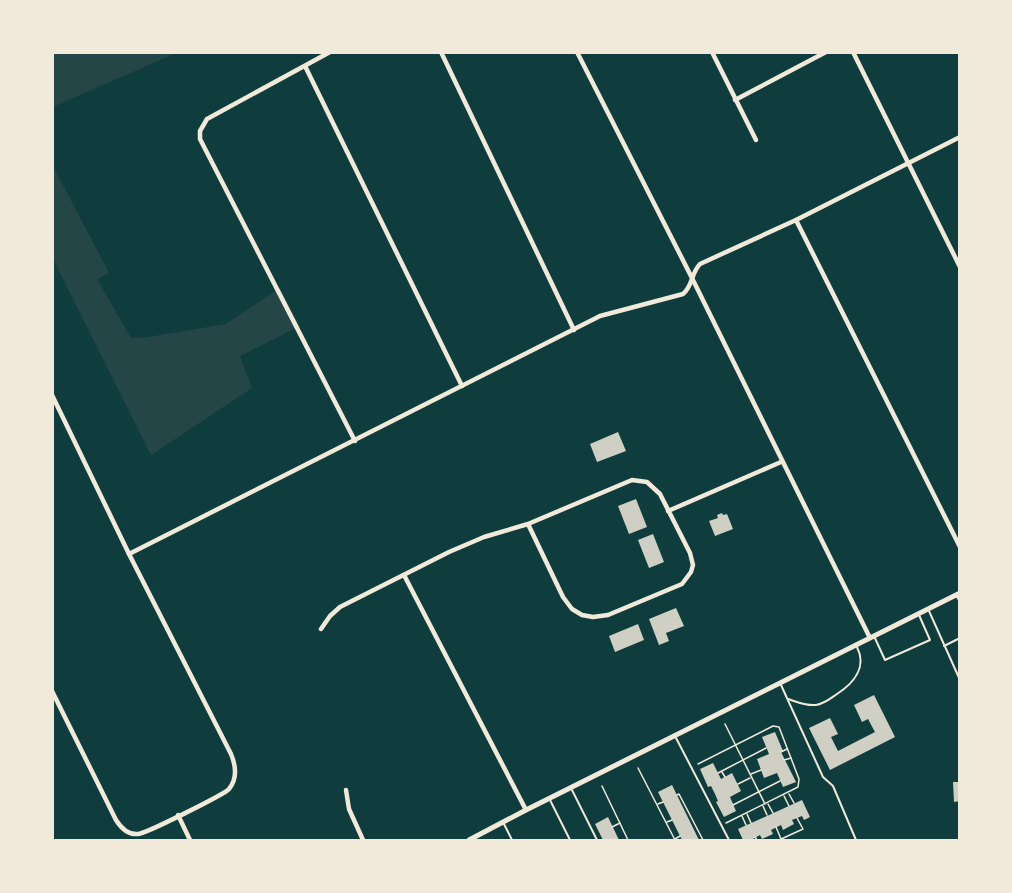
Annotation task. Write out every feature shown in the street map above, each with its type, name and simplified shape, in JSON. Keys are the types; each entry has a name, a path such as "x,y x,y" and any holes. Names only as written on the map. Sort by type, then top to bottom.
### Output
{"street":[{"path":"330,52 212,116 202,125 200,139 355,441"},
{"path":"441,52 574,330"},
{"path":"577,52 692,278 781,462 872,637"},
{"path":"712,52 756,140"},
{"path":"735,100 826,52"},
{"path":"853,52 960,267"},
{"path":"305,66 462,386"},
{"path":"129,554 600,316 683,294 689,288 700,264 796,220 960,137"},
{"path":"796,220 960,547"},
{"path":"52,395 129,554 235,762 234,781 222,795 140,834 126,831 120,826 102,794 52,691"},
{"path":"668,511 781,462"},
{"path":"321,629 340,607 449,552 484,537 528,524 632,480 646,482 654,487 692,557 693,565 687,579 682,584 604,616 582,615 567,604 528,524"},
{"path":"404,575 526,810"},
{"path":"469,840 481,837 526,810 958,594"},
{"path":"346,790 349,810 363,840"},
{"path":"178,815 190,840"}],"lane":[{"path":"958,594 960,602"},
{"path":"928,609 960,680"},
{"path":"872,637 885,660 930,640 918,614"},
{"path":"944,646 960,638"},
{"path":"788,699 802,704 816,705 851,685 861,664 861,655 856,645"},
{"path":"779,683 823,777 833,786 856,840"},
{"path":"675,736 729,840"},
{"path":"571,788 597,840"},
{"path":"550,798 570,840"},
{"path":"503,822 512,840"}],"path":[{"path":"724,724 765,804 773,813"},
{"path":"691,767 776,725 782,736 800,783 794,791 720,825"},
{"path":"764,731 766,736"},
{"path":"778,738 782,736"},
{"path":"718,773 766,748"},
{"path":"781,752 788,749"},
{"path":"762,751 765,756"},
{"path":"784,759 790,756"},
{"path":"707,759 709,764"},
{"path":"787,766 793,764"},
{"path":"638,768 674,840 680,836"},
{"path":"738,784 761,770"},
{"path":"792,772 796,770"},
{"path":"722,771 725,777"},
{"path":"733,805 780,781"},
{"path":"602,786 628,840"},
{"path":"789,793 794,803"},
{"path":"677,795 679,794 695,829 703,840"},
{"path":"784,796 789,806"},
{"path":"657,805 663,802"},
{"path":"765,804 767,815"},
{"path":"747,813 751,823"},
{"path":"742,815 746,825"},
{"path":"776,828 780,840 803,829 797,818"},
{"path":"666,823 672,820"},
{"path":"612,827 620,823"}],"shaded area":[{"path":"53,52 176,52 176,53 53,107"},
{"path":"52,164 109,273 97,279 131,338 226,324 280,288 300,326 240,356 252,388 151,455 53,259"}],"building":[{"path":"618,432 626,451 597,462 590,444"},
{"path":"636,499 647,527 629,534 618,506"},
{"path":"727,514 733,529 715,536 709,521 718,518 717,515"},
{"path":"653,534 664,562 649,568 638,540"},
{"path":"676,608 684,626 666,633 669,641 659,645 649,619"},
{"path":"638,624 644,640 615,652 609,636"},
{"path":"874,695 895,737 830,770 809,728 830,718 838,734 831,737 838,751 875,732 868,719 862,722 854,705"},
{"path":"775,732 783,751 781,752 796,782 783,787 777,773 764,778 757,759 769,754 762,737"},
{"path":"713,763 721,779 732,773 741,791 730,797 736,811 724,817 711,786 708,787 700,769"},
{"path":"953,782 960,782 960,801 954,802"},
{"path":"672,785 699,840 682,840 658,792"},
{"path":"802,800 810,817 804,820 802,816 792,820 794,824 783,830 781,825 771,830 773,834 762,839 760,835 751,840 743,840 738,829"},
{"path":"608,817 619,840 603,840 595,824"}]}
